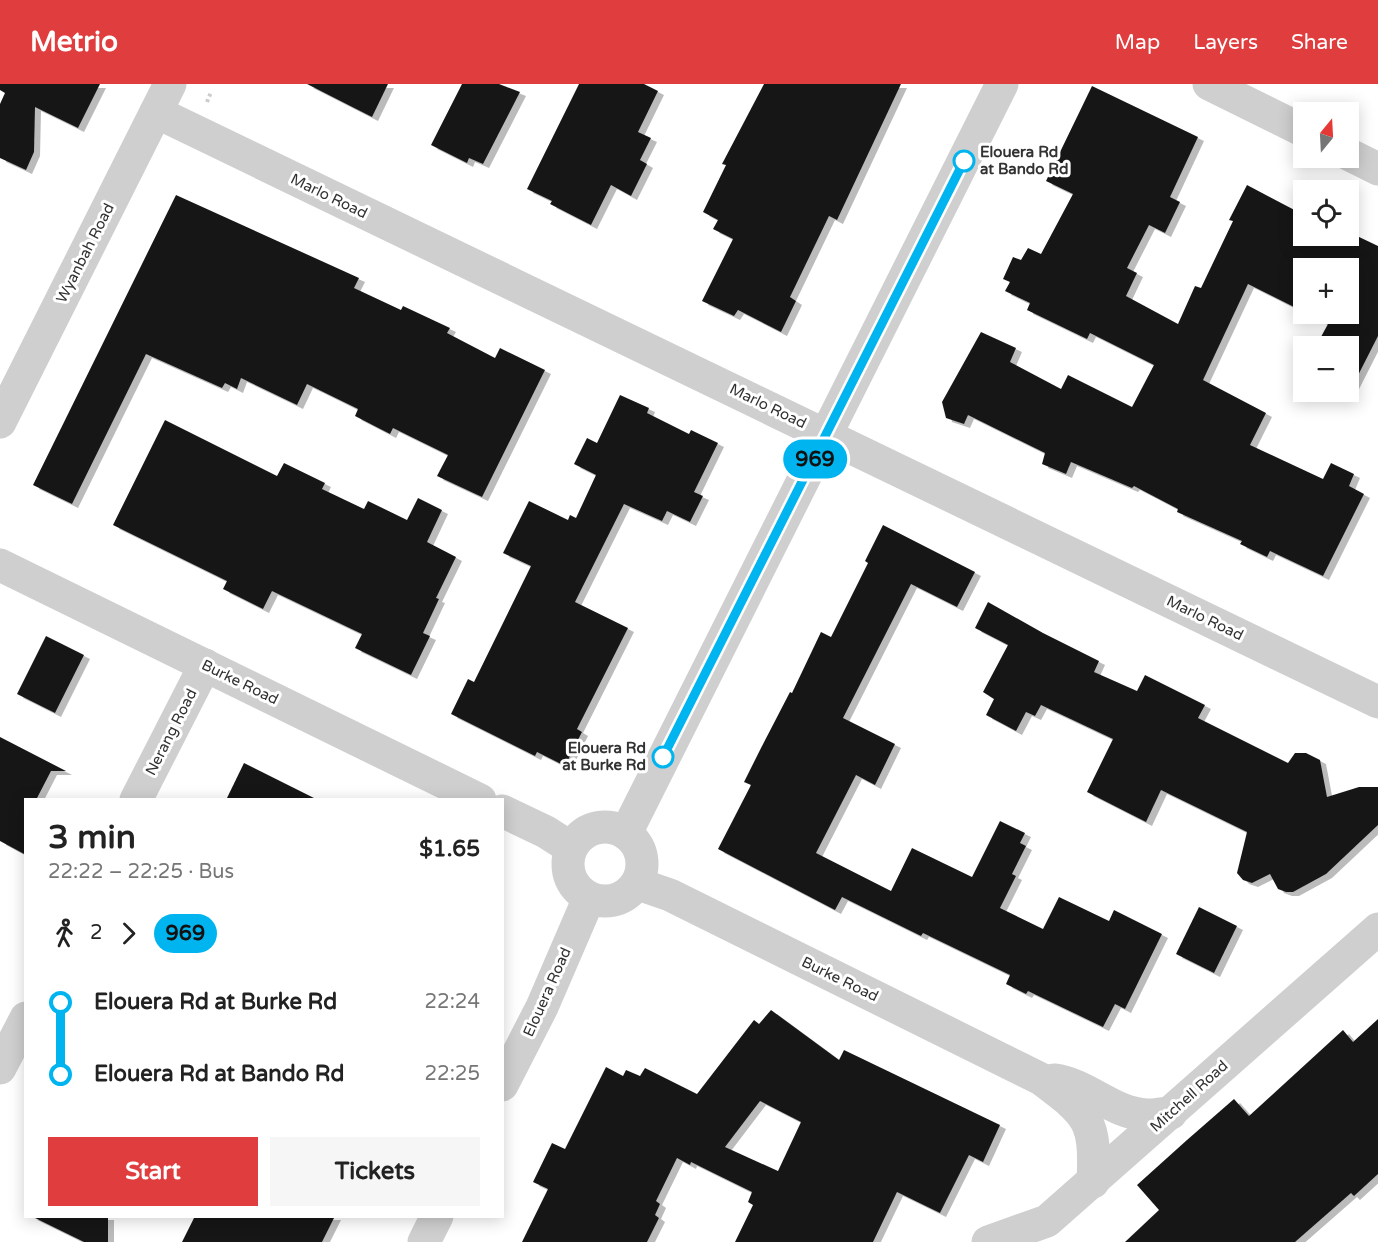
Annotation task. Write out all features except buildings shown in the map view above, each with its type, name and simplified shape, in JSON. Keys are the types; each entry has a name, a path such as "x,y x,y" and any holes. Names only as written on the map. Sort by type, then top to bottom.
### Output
{"street":[{"path":"626,833 1002,84"},
{"path":"1209,84 1293,126"},
{"name":"Marlo Road","path":"163,98 827,435 1378,702"},
{"name":"Wyanbah Road","path":"0,423 163,98"},
{"path":"1359,160 1378,169"},
{"name":"Burke Road","path":"0,565 476,798"},
{"name":"Nerang Road","path":"137,798 204,665"},
{"path":"504,811 546,832 571,848"},
{"path":"601,827 626,833 634,841 643,862 638,884 621,898 610,902 589,898 579,891 568,871 571,848 584,834 601,827"},
{"name":"Burke Road","path":"638,884 670,895 1041,1078 1062,1095 1087,1121 1093,1133 1095,1148 1093,1182"},
{"name":"Elouera Road","path":"504,1081 542,1007 589,898"},
{"name":"Mitchell Road","path":"988,1242 1047,1221 1378,929"},
{"path":"0,1068 24,1022"},
{"name":"Burke Road","path":"1041,1078 1070,1082 1126,1111 1146,1115 1171,1113"},
{"path":"424,1242 435,1218"}],"bus line":[{"name":"969","path":"663,757 964,161"}],"place":[{"name":"Elouera Rd at Bando Rd","path":"964,161"},
{"name":"Elouera Rd at Burke Rd","path":"663,757"}]}
